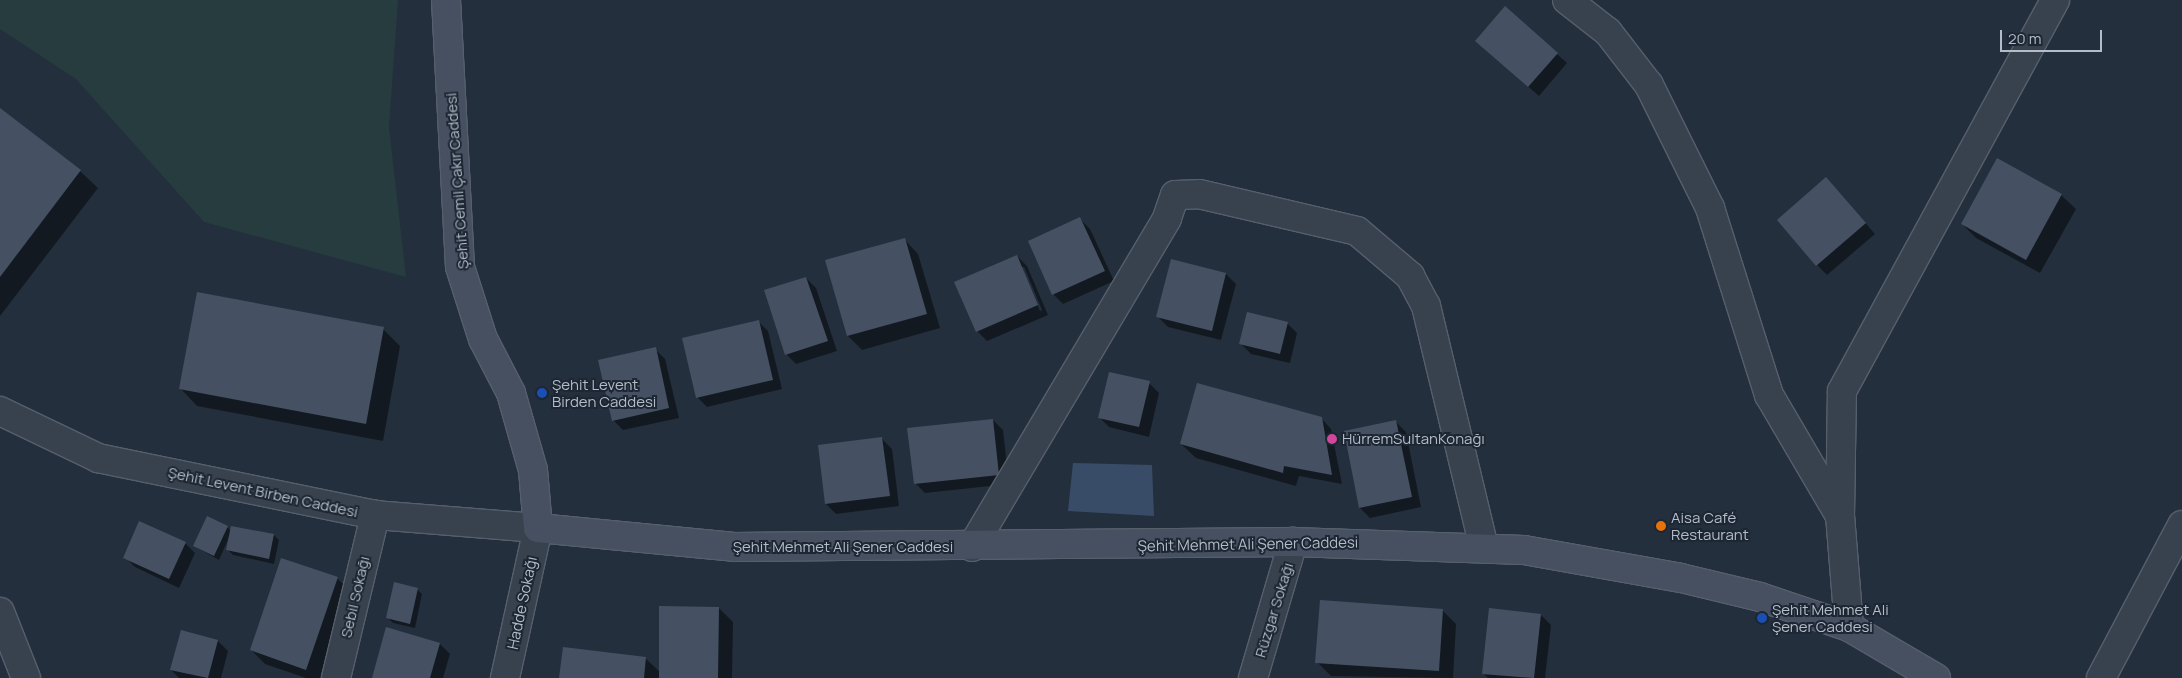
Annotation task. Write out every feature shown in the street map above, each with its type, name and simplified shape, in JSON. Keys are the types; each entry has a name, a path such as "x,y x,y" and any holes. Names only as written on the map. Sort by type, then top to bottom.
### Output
{"main road":[{"name":"Şehit Cemil Çakır Caddesi","path":"446,0 460,267 483,339 511,392 533,470 538,528"},
{"name":"Şehit Mehmet Ali Şener Caddesi","path":"538,528 734,547 972,548 1294,542 1524,550 1681,578 1760,598 1849,627 1936,678"}],"street":[{"path":"1568,0 1608,32 1649,85 1710,208 1769,395 1840,516"},
{"path":"1849,627 1840,516 1842,391 2055,0"},
{"path":"972,548 1167,218 1175,196 1199,194 1357,231 1410,276 1426,306 1484,548"},
{"name":"Şehit Levent Birben Caddesi","path":"0,411 98,458 375,515 538,528"},
{"name":"Sebil Sokağı","path":"336,678 375,515"},
{"path":"2101,678 2182,525"},
{"name":"Hadde Sokağı","path":"505,678 538,528"},
{"name":"Rüzgar Sokağı","path":"1253,678 1294,542"},
{"path":"0,612 26,678"}],"green space":[{"path":"0,0 398,0 389,127 406,277 204,222 76,79 0,29"}],"water":[{"path":"1073,463 1152,465 1154,516 1068,511"}],"building":[{"path":"1505,6 1558,53 1528,87 1475,41"},
{"path":"0,108 81,170 0,277"},
{"path":"1997,158 2062,194 2026,260 1961,224"},
{"path":"1826,177 1866,223 1816,266 1777,220"},
{"path":"1080,217 1105,271 1052,295 1028,241"},
{"path":"905,238 927,314 847,336 825,260"},
{"path":"1017,255 1038,305 976,332 954,282"},
{"path":"1171,259 1226,273 1212,331 1156,317"},
{"path":"806,277 828,341 785,355 764,290"},
{"path":"197,292 384,327 366,424 179,389"},
{"path":"1247,312 1288,322 1280,354 1239,344"},
{"path":"759,320 773,380 696,398 682,338"},
{"path":"656,347 669,408 612,421 598,360"},
{"path":"1109,372 1150,381 1139,427 1098,418"},
{"path":"1197,383 1322,417 1332,475 1284,466 1283,473 1180,444"},
{"path":"993,419 999,475 914,484 907,428"},
{"path":"1396,420 1412,497 1359,508 1344,431"},
{"path":"882,437 890,496 825,504 818,445"},
{"path":"207,516 228,526 214,556 193,546"},
{"path":"139,521 186,542 169,579 123,558"},
{"path":"231,526 274,534 269,559 226,550"},
{"path":"281,558 338,577 306,670 250,650"},
{"path":"394,582 418,588 410,624 386,618"},
{"path":"1320,600 1443,609 1439,671 1315,663"},
{"path":"659,606 719,607 718,678 659,678"},
{"path":"1489,608 1541,614 1534,678 1482,674"},
{"path":"386,627 440,643 430,678 372,678"},
{"path":"181,630 218,640 208,678 170,670"},
{"path":"563,647 646,657 644,678 559,678"}],"place":[{"name":"Şehit Levent Birden Caddesi","path":"542,393"},
{"name":"HürremSultanKonağı","path":"1332,439"},
{"name":"Aisa Café Restaurant","path":"1661,526"},
{"name":"Şehit Mehmet Ali Şener Caddesi","path":"1762,618"}]}
